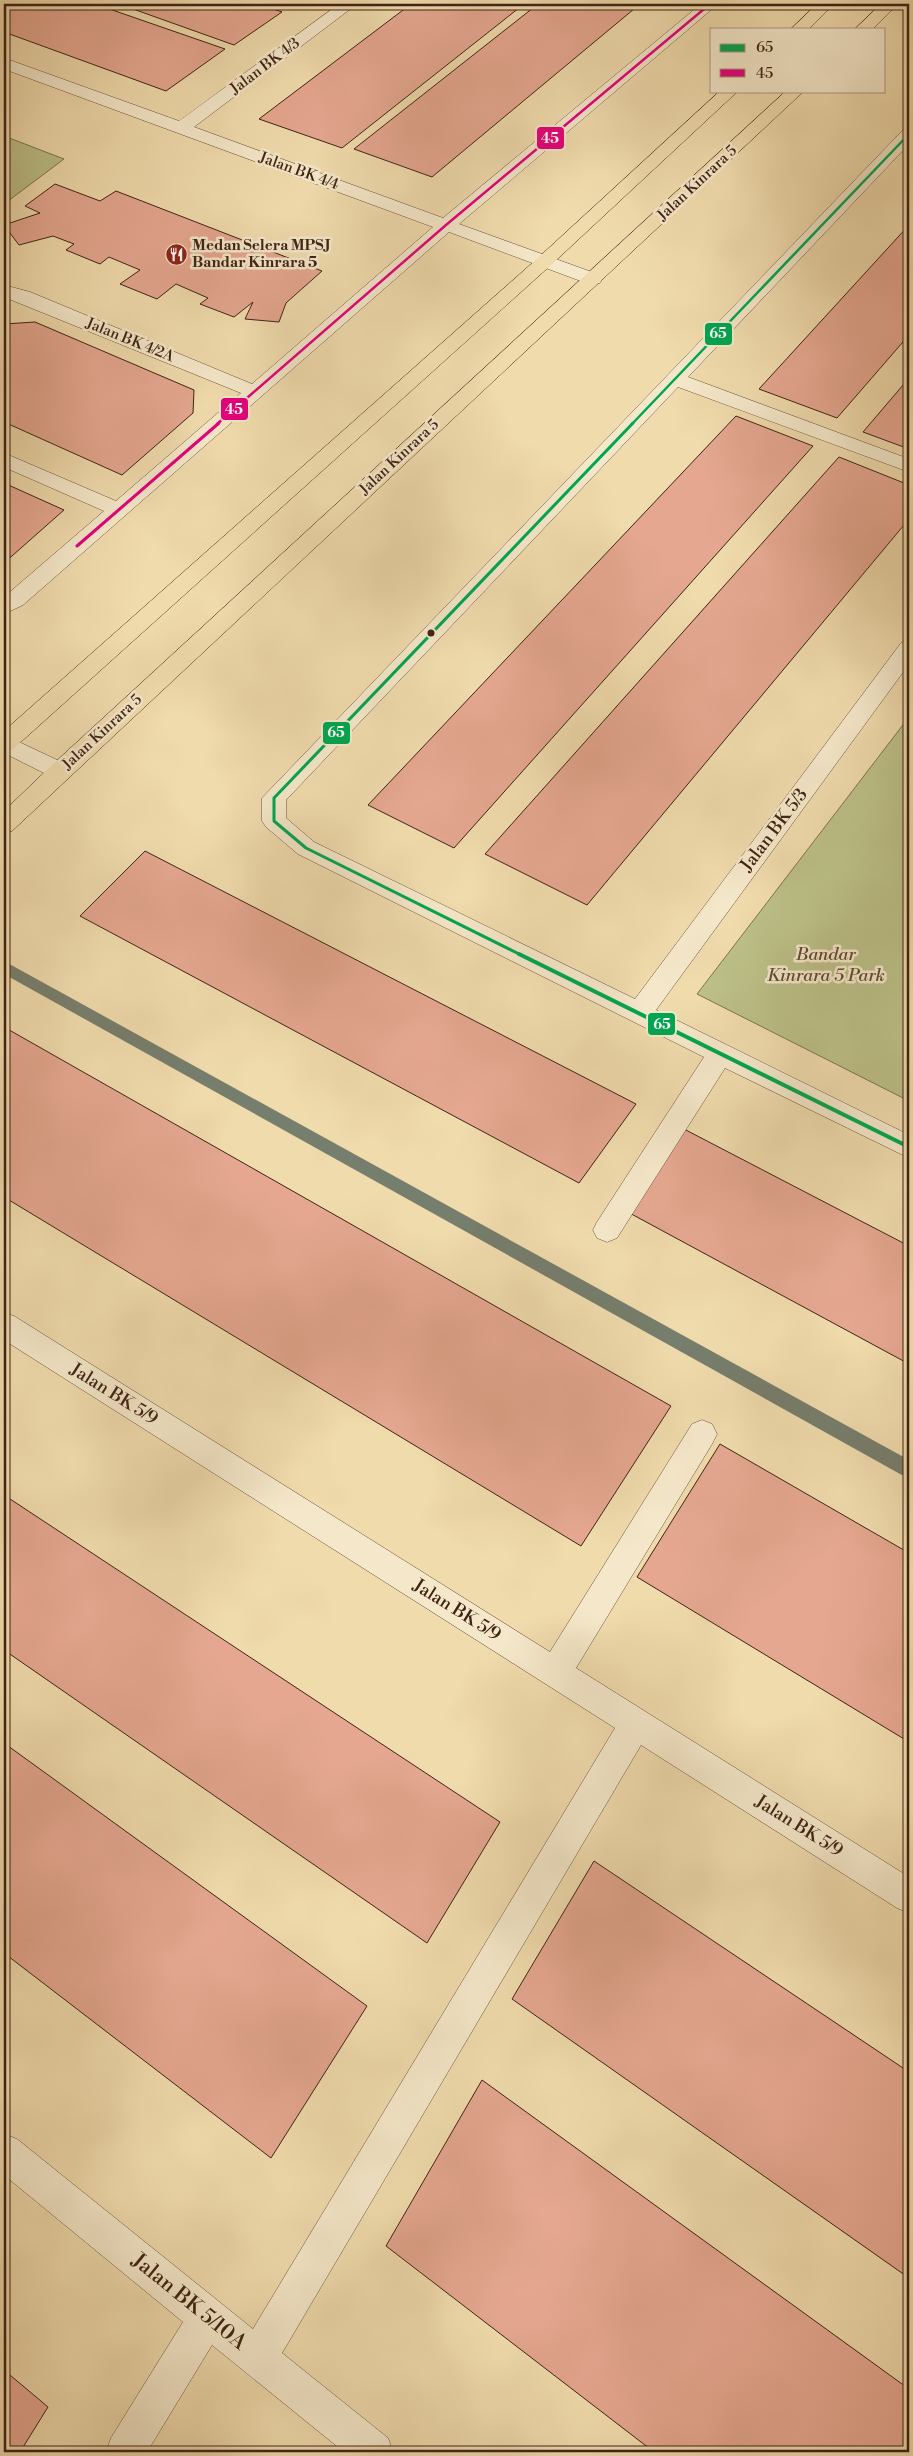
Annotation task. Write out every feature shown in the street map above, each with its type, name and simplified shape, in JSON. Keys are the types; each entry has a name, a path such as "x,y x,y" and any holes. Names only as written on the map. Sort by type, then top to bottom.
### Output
{"main road":[{"path":"800,28 826,4"},
{"path":"864,28 890,4"},
{"path":"4,744 545,261 729,92"},
{"name":"Jalan Kinrara 5","path":"4,825 60,771 795,92"}],"street":[{"name":"Jalan BK 4/3","path":"182,128 349,4"},
{"path":"4,607 15,600 446,225 710,4"},
{"name":"Jalan BK 4/4","path":"4,64 594,279"},
{"path":"909,134 274,798 274,821 306,848 909,1147"},
{"name":"Jalan BK 4/2A","path":"4,291 23,296 255,392"},
{"path":"675,379 909,466"},
{"path":"4,459 119,510"},
{"name":"Jalan BK 5/3","path":"639,1013 909,648"},
{"path":"4,744 60,771"},
{"path":"607,1230 720,1053"},
{"name":"Jalan BK 5/9","path":"4,1324 909,1896"},
{"path":"555,1672 702,1434"},
{"path":"257,2358 636,1723"},
{"name":"Jalan BK 5/10A","path":"4,2152 374,2452"},
{"path":"125,2452 208,2317"}],"green space":[{"path":"4,136 64,159 4,204"},
{"name":"Bandar Kinrara 5 Park","path":"909,717 909,1101 697,994"}],"building":[{"path":"4,4 95,4 225,49 166,91 4,32"},
{"path":"119,4 259,4 282,12 234,45"},
{"path":"411,4 524,4 342,148 259,119"},
{"path":"538,4 640,4 432,177 354,149"},
{"name":"Medan Selera MPSJ Bandar Kinrara 5","path":"55,184 100,201 116,191 322,271 286,303 279,322 245,319 253,302 234,317 200,304 208,298 176,284 157,299 120,284 140,270 109,257 100,264 66,250 74,244 53,236 19,245 4,225 40,213 25,206"},
{"path":"909,225 909,335 837,418 759,389"},
{"path":"35,322 194,390 193,413 122,475 4,422 4,324"},
{"path":"909,378 909,449 863,432"},
{"path":"736,416 813,446 454,848 368,805"},
{"path":"839,457 909,485 909,519 587,905 485,854"},
{"path":"4,483 64,510 4,563"},
{"path":"145,851 636,1104 579,1183 80,916"},
{"path":"4,1027 671,1406 581,1546 4,1197"},
{"path":"682,1128 909,1246 909,1364 624,1210"},
{"path":"720,1444 909,1553 909,1742 637,1577"},
{"path":"4,1495 500,1822 427,1943 4,1650"},
{"path":"4,1743 367,2006 271,2158 4,1953"},
{"path":"594,1861 909,2072 909,2278 512,1999"},
{"path":"482,2080 909,2389 909,2452 654,2452 386,2246"},
{"path":"4,2370 48,2407 20,2452 4,2452"}],"waterway":[{"path":"4,967 909,1470"}],"transit line":[{"name":"45","path":"77,546 446,225 710,4"},
{"name":"65","path":"909,134 274,798 274,821 306,848 909,1147"}],"place":[{"name":"Medan Selera MPSJ Bandar Kinrara 5","path":"176,254"}]}
